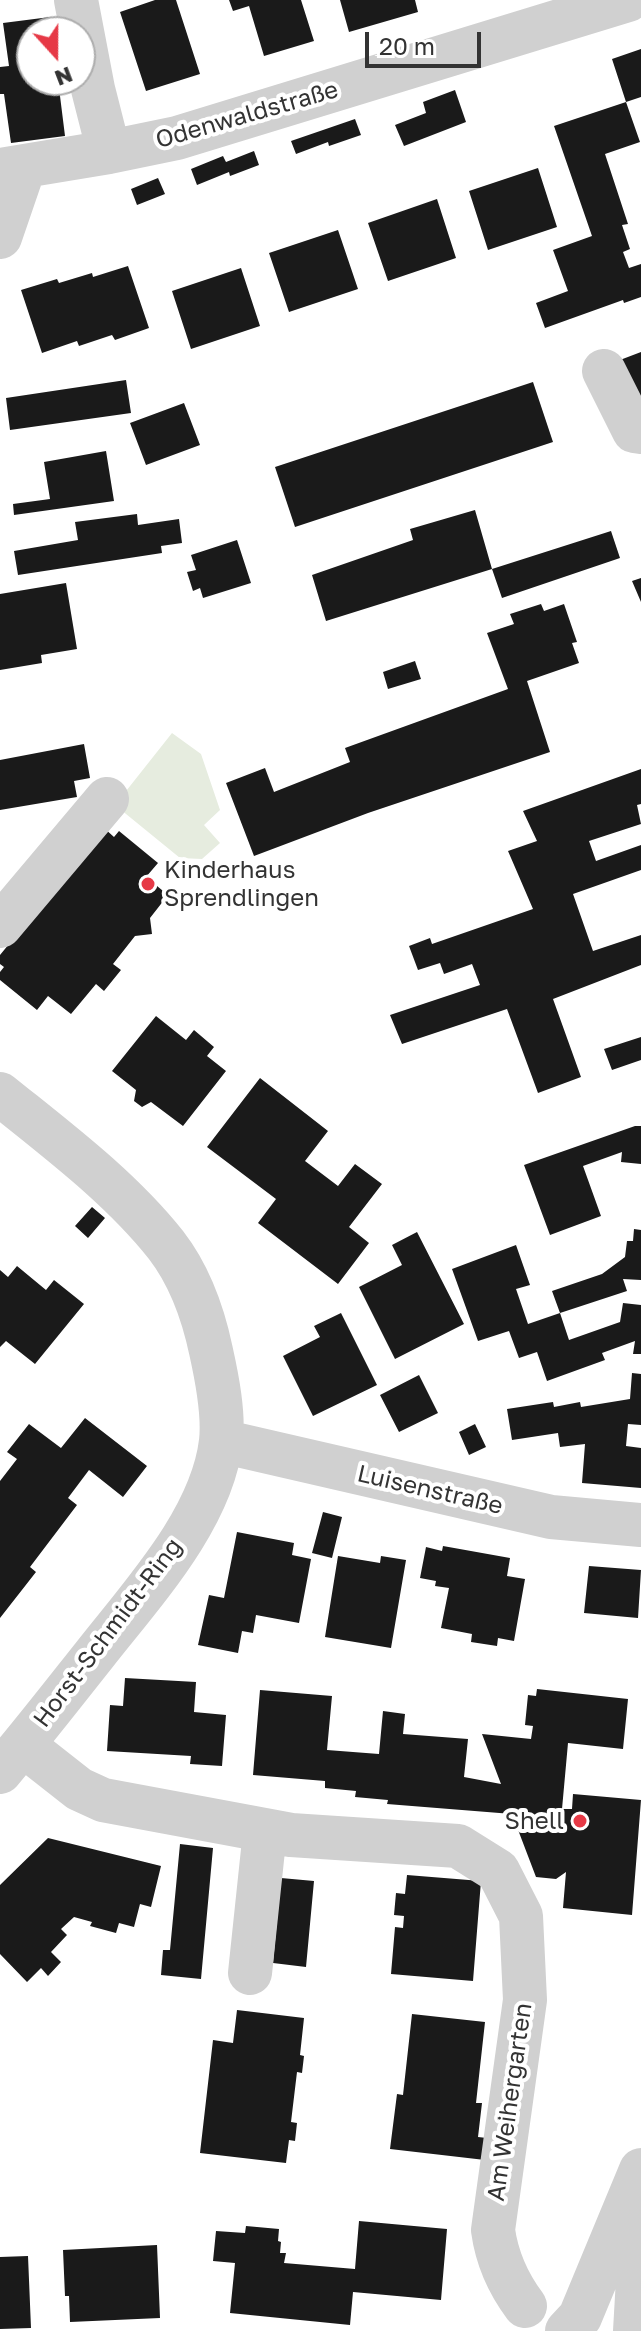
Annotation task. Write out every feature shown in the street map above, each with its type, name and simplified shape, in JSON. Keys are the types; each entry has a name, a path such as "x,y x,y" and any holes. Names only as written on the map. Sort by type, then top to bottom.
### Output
{"street":[{"path":"76,0 109,152"},
{"name":"Odenwaldstraße","path":"12,169 177,138 628,0"},
{"path":"0,237 12,169"},
{"path":"604,371 634,431 641,432"},
{"path":"0,926 107,799"},
{"name":"Horst-Schmidt-Ring","path":"0,1094 123,1198 168,1248 188,1280 206,1326 216,1378 221,1441 200,1506 164,1565 12,1758"},
{"name":"Luisenstraße","path":"221,1441 551,1517 641,1525"},
{"name":"Am Weihergarten","path":"12,1758 90,1796 291,1835 458,1846 498,1871 521,1916 525,2000 493,2230 496,2251 505,2275 525,2306"},
{"path":"250,1973 265,1831"},
{"path":"567,2331 580,2317 641,2170"},
{"path":"635,2331 641,2227"}],"shaded area":[{"path":"172,733 201,754 220,810 204,825 220,843 202,859 180,858 115,805"}],"building":[{"path":"155,0 176,0 200,74 146,91 120,12"},
{"path":"229,0 301,0 314,41 264,56 249,6 233,11"},
{"path":"340,0 415,0 418,12 349,32"},
{"path":"16,21 16,96 60,96 65,136 11,143 4,94 0,94 0,67 9,66 3,23"},
{"path":"641,49 641,97 626,102 612,59"},
{"path":"455,90 466,122 404,146 395,125 426,113 423,102"},
{"path":"626,102 640,142 605,154 628,224 622,225 630,249 623,252 629,268 641,264 641,297 624,303 623,300 545,328 536,303 568,291 553,250 592,236 554,126"},
{"path":"355,119 361,135 329,146 328,142 296,154 291,141"},
{"path":"254,151 259,165 230,176 229,172 197,185 191,169 223,156 226,162"},
{"path":"538,168 557,227 488,250 469,191"},
{"path":"158,178 165,194 137,205 131,189"},
{"path":"437,199 456,258 388,281 368,223"},
{"path":"338,230 358,289 289,312 269,253"},
{"path":"128,266 149,328 115,340 112,335 79,346 77,341 42,353 21,290 57,279 59,283 92,273 93,277"},
{"path":"241,268 260,326 191,349 172,291"},
{"path":"641,352 641,406 620,360"},
{"path":"126,380 131,413 10,430 6,398"},
{"path":"533,382 553,442 295,527 275,467"},
{"path":"184,403 200,445 146,465 130,423"},
{"path":"106,451 114,501 14,515 13,504 50,499 44,462"},
{"path":"475,510 492,569 326,621 312,575 413,540 410,529"},
{"path":"137,514 138,525 179,519 182,543 161,546 162,553 18,575 14,551 78,540 75,522"},
{"path":"611,531 620,558 502,598 492,569"},
{"path":"237,540 251,583 203,598 200,588 193,591 187,572 196,570 191,555"},
{"path":"641,578 641,602 632,581"},
{"path":"66,583 77,649 41,655 42,663 0,670 0,594"},
{"path":"541,604 544,611 564,604 577,642 572,643 579,663 527,681 550,752 368,813 254,856 226,783 265,768 274,792 350,762 345,748 508,689 487,633 514,624 510,614"},
{"path":"415,661 421,679 388,689 383,672"},
{"path":"84,744 90,778 74,781 77,797 0,810 0,760"},
{"path":"641,769 641,804 637,805 641,824 589,841 596,861 641,845 641,870 573,894 593,951 641,935 641,965 553,999 581,1077 538,1093 507,1009 402,1044 390,1015 480,985 472,964 444,974 440,963 418,970 409,946 430,938 432,944 533,909 508,851 537,841 523,811"},
{"path":"104,828 114,837 119,831 158,863 146,877 168,895 150,918 152,934 135,936 113,964 121,970 104,991 96,984 71,1014 48,996 37,1010 0,980 4,967 0,964 0,955"},
{"path":"156,1016 186,1040 194,1030 214,1047 207,1056 226,1071 183,1126 151,1102 142,1107 134,1101 136,1090 112,1071"},
{"path":"641,1037 641,1060 612,1070 604,1049"},
{"path":"260,1078 328,1131 305,1161 338,1186 355,1164 382,1184 349,1227 369,1243 338,1284 258,1223 276,1199 207,1147"},
{"path":"641,1126 641,1164 621,1162 622,1152 583,1166 601,1216 550,1235 524,1165"},
{"path":"92,1207 105,1218 88,1238 75,1226"},
{"path":"634,1229 641,1230 641,1280 623,1279 627,1291 560,1313 552,1291 602,1274 625,1257 627,1241 633,1241"},
{"path":"417,1232 464,1324 395,1359 359,1287 402,1265 392,1245"},
{"path":"516,1245 530,1285 516,1289 528,1324 560,1313 569,1340 620,1322 623,1303 641,1305 641,1354 633,1354 635,1341 602,1353 605,1360 547,1381 537,1352 519,1358 509,1331 478,1341 452,1269"},
{"path":"17,1266 46,1290 54,1280 84,1304 35,1364 6,1341 0,1347 0,1270 8,1277"},
{"path":"341,1313 377,1385 313,1416 283,1356 320,1337 314,1326"},
{"path":"632,1373 641,1374 641,1425 628,1424 626,1446 641,1448 641,1488 582,1483 585,1444 560,1447 558,1433 512,1440 507,1409 553,1402 554,1407 580,1402 581,1407 630,1399"},
{"path":"419,1375 438,1413 399,1432 380,1395"},
{"path":"85,1418 147,1466 123,1497 89,1470 68,1498 77,1505 30,1567 36,1572 0,1618 0,1481 17,1459 7,1452 29,1424 61,1448"},
{"path":"475,1424 486,1447 469,1455 459,1432"},
{"path":"323,1512 342,1517 332,1558 312,1553"},
{"path":"237,1532 294,1543 292,1555 311,1559 299,1623 256,1615 253,1633 242,1631 238,1653 198,1645 209,1595 224,1598"},
{"path":"443,1546 510,1558 507,1576 525,1579 514,1641 498,1638 497,1646 471,1642 472,1634 441,1628 449,1588 435,1586 436,1581 420,1578 426,1547 442,1551"},
{"path":"338,1556 380,1563 381,1556 406,1560 391,1648 325,1637"},
{"path":"589,1566 641,1570 638,1618 584,1613"},
{"path":"125,1678 196,1682 194,1712 226,1715 222,1766 190,1764 191,1756 107,1751 110,1705 123,1706"},
{"path":"537,1689 628,1699 623,1749 568,1743 562,1809 572,1809 573,1794 641,1800 632,1915 563,1908 566,1872 556,1879 536,1877 512,1814 387,1804 388,1800 355,1797 356,1791 325,1788 325,1781 253,1775 260,1690 332,1696 327,1750 379,1754 383,1711 405,1714 403,1734 468,1739 464,1777 501,1784 482,1734 531,1739 533,1726 525,1725 528,1695 536,1696"},
{"path":"48,1838 161,1866 151,1907 140,1904 134,1927 119,1923 116,1933 90,1926 92,1922 74,1917 61,1929 67,1935 51,1952 61,1962 48,1976 41,1968 27,1982 0,1954 0,1885"},
{"path":"180,1844 213,1848 201,1979 161,1975 163,1950 170,1950"},
{"path":"407,1875 481,1881 473,1981 391,1974 395,1927 403,1928 404,1916 394,1915 396,1893 405,1894"},
{"path":"281,1878 314,1881 306,1967 273,1963"},
{"path":"237,2010 304,2018 300,2055 304,2056 302,2073 297,2072 291,2122 297,2123 295,2141 289,2140 286,2163 200,2153 213,2040 233,2043"},
{"path":"412,2014 485,2022 476,2103 482,2103 478,2137 487,2138 485,2160 390,2149 397,2094 403,2095"},
{"path":"359,2221 447,2229 441,2300 353,2292 350,2325 230,2313 235,2263 213,2261 216,2231 245,2233 246,2226 279,2229 280,2253 286,2253 284,2263 355,2269"},
{"path":"157,2245 160,2318 70,2322 69,2296 65,2296 63,2250"},
{"path":"28,2256 31,2328 0,2329 0,2257"}],"place":[{"name":"Kinderhaus Sprendlingen","path":"148,884"},
{"name":"Shell","path":"580,1821"}]}
